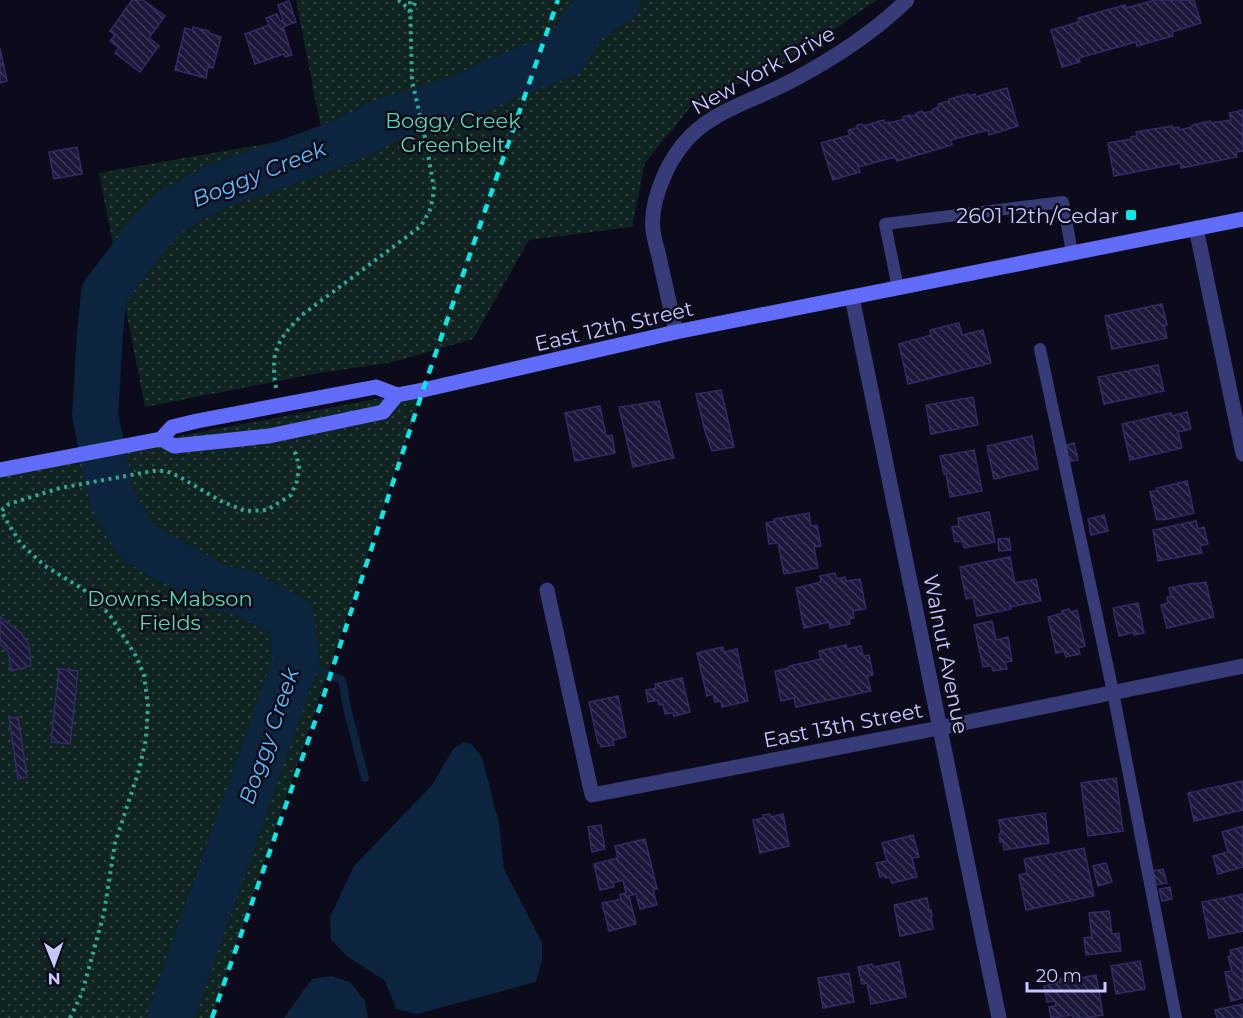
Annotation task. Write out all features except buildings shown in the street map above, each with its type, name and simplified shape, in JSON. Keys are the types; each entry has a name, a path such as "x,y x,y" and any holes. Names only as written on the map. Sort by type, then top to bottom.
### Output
{"street":[{"name":"New York Drive","path":"676,333 653,229 654,206 668,165 682,145 708,120 793,80 855,43 907,0"},
{"name":"East 12th Street","path":"0,470 155,440 172,427 376,387 397,395 676,333 1243,219"},
{"path":"1196,228 1243,454"},
{"name":"Walnut Avenue","path":"852,297 999,1018"},
{"path":"155,440 174,446 269,436 383,412 397,395"},
{"name":"East 13th Street","path":"547,590 591,795 939,728 1243,666"}],"lane":[{"path":"898,288 885,224 1063,202 1072,253"},
{"path":"1040,349 1113,692 1176,1018"}],"path":[{"path":"398,0 410,13"},
{"path":"277,393 273,371 275,350 288,328 421,225 431,208 434,189 412,81 410,0"},
{"path":"410,13 417,0"},
{"path":"70,1018 82,993 104,913 115,843 139,770 146,739 148,706 144,675 136,656 109,615 83,589 45,566 21,544 1,511 9,504 60,488 153,471 166,471 178,476 221,501 245,511 267,510 291,495 297,481 299,467 296,454"}],"green space":[{"name":"Boggy Creek Greenbelt","path":"296,0 877,0 783,64 693,104 645,163 632,227 529,240 473,339 393,362 314,374 145,407 99,173 322,134"},
{"name":"Downs-Mabson Fields","path":"423,390 212,1018 0,1018 0,470"}],"water":[{"path":"464,742 471,744 482,757 499,824 504,869 542,942 542,960 536,982 417,1014 396,1009 385,981 347,956 331,940 330,917 354,866 432,785 454,748"},
{"path":"331,976 350,982 365,1001 368,1018 284,1018 312,979"}],"waterway":[{"name":"Boggy Creek","path":"170,1018 296,661 291,618 245,593 216,587 137,542 112,498 95,415 104,293 151,231 171,211 217,186 342,142 390,119 458,99 506,77 566,54 584,23 618,0"},
{"path":"296,661 342,680 365,778"}],"railway":[{"path":"212,1018 321,704 423,390 558,0"}],"place":[{"name":"2601 12th/Cedar","path":"1131,215"}]}
